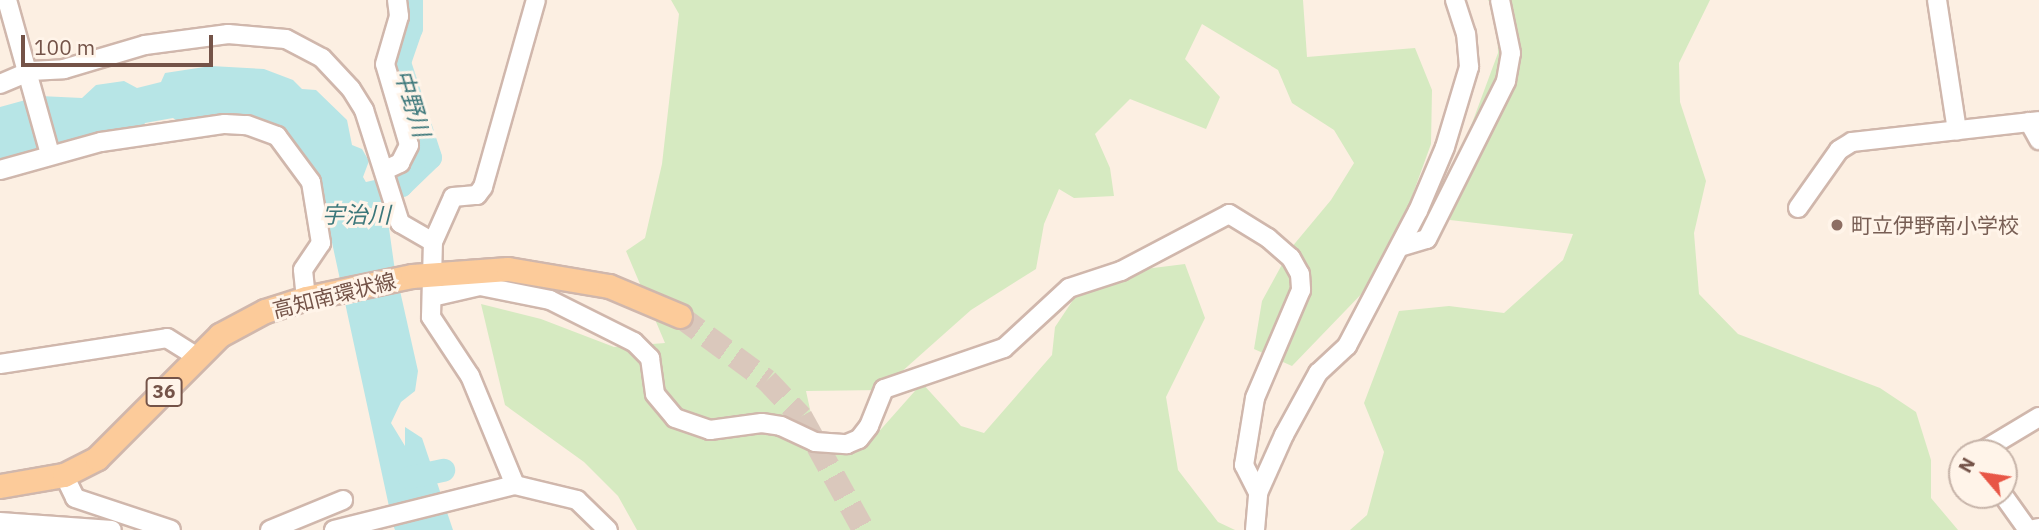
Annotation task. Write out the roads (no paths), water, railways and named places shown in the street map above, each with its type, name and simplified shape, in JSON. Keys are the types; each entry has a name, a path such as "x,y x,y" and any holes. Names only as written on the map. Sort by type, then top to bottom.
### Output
{"main road":[{"name":"高知南環状線","path":"0,486 64,475 124,436 220,335 306,298 508,269 544,272 609,286 680,316"}],"street":[{"path":"8,0 31,74 49,151"},
{"path":"385,170 400,163 410,145 385,64 399,16 397,0"},
{"path":"514,485 470,376 431,317 426,282 433,242 453,197 477,195 484,187 536,0"},
{"path":"1255,530 1258,493 1318,373 1347,346 1400,247 1462,99 1468,67 1467,45 1455,0"},
{"path":"1400,247 1427,239 1506,81 1511,53 1500,0"},
{"path":"1937,0 1957,130"},
{"path":"0,84 145,46 228,34 286,39 322,58 351,89 364,110 400,223 433,242"},
{"path":"1798,208 1839,149 1852,142 2034,121 2039,140"},
{"path":"0,170 49,151 225,124 247,125 277,136 312,183 321,243 303,270 306,298"},
{"path":"426,282 480,286 550,300 634,342 650,358 655,394 675,418 710,430 762,423 781,426 815,442 847,444 859,439 869,426 884,389 1004,348 1069,288 1131,267 1229,214 1268,238 1291,258 1300,274 1301,290 1255,398 1244,465 1258,493"},
{"path":"0,364 167,338 198,357"},
{"path":"2003,439 2039,418"},
{"path":"64,475 75,498 171,530"},
{"path":"334,530 514,485 576,500 608,530"},
{"path":"270,530 343,500"},
{"path":"2013,509 2028,530 2039,528"},
{"path":"0,522 111,530"}],"water":[{"name":"宇治川","path":"211,66 264,69 293,80 302,89 316,90 347,120 352,145 362,149 369,161 363,177 367,184 383,185 394,264 418,371 415,391 401,402 391,423 405,446 405,427 422,438 453,530 395,530 320,187 311,164 271,122 229,114 183,125 173,118 145,123 139,135 124,129 121,134 0,163 0,107 40,96 82,98 96,85 124,81 137,88 161,82 165,73"}],"waterway":[{"name":"中野川","path":"367,193 401,185 430,157 399,62 411,28 411,0"},
{"path":"409,477 443,470"}],"tunnel":[{"path":"680,316 767,380 801,416 864,530"}],"place":[{"name":"町立伊野南小学校","path":"1837,225"}]}
